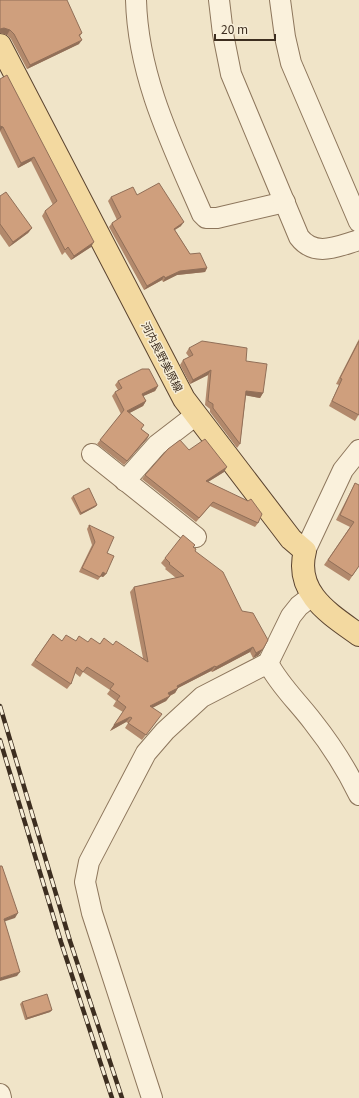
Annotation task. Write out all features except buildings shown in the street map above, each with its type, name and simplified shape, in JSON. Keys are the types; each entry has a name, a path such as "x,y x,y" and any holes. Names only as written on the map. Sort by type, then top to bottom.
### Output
{"main road":[{"name":"河内長野美原線","path":"0,45 184,399 291,539 305,551"},
{"path":"305,551 303,568 312,596 322,606 359,635"}],"street":[{"path":"136,0 142,47 152,93 159,116 202,214 206,218 217,218 285,202"},
{"path":"220,0 223,34 231,74 299,237 304,243 319,250 359,240"},
{"path":"280,0 285,36 291,63 359,222"},
{"path":"125,481 157,445 196,415"},
{"path":"305,551 343,470 359,450"},
{"path":"92,454 196,537"},
{"path":"152,1098 92,913 85,882 89,862 142,760 165,731 202,697 268,663 292,616 299,606 312,596"},
{"path":"268,663 276,679 312,721 339,756 359,796"},
{"path":"0,1094 2,1098"}],"railway":[{"path":"0,706 70,941 122,1098"},
{"path":"0,740 61,942 112,1098"}]}
